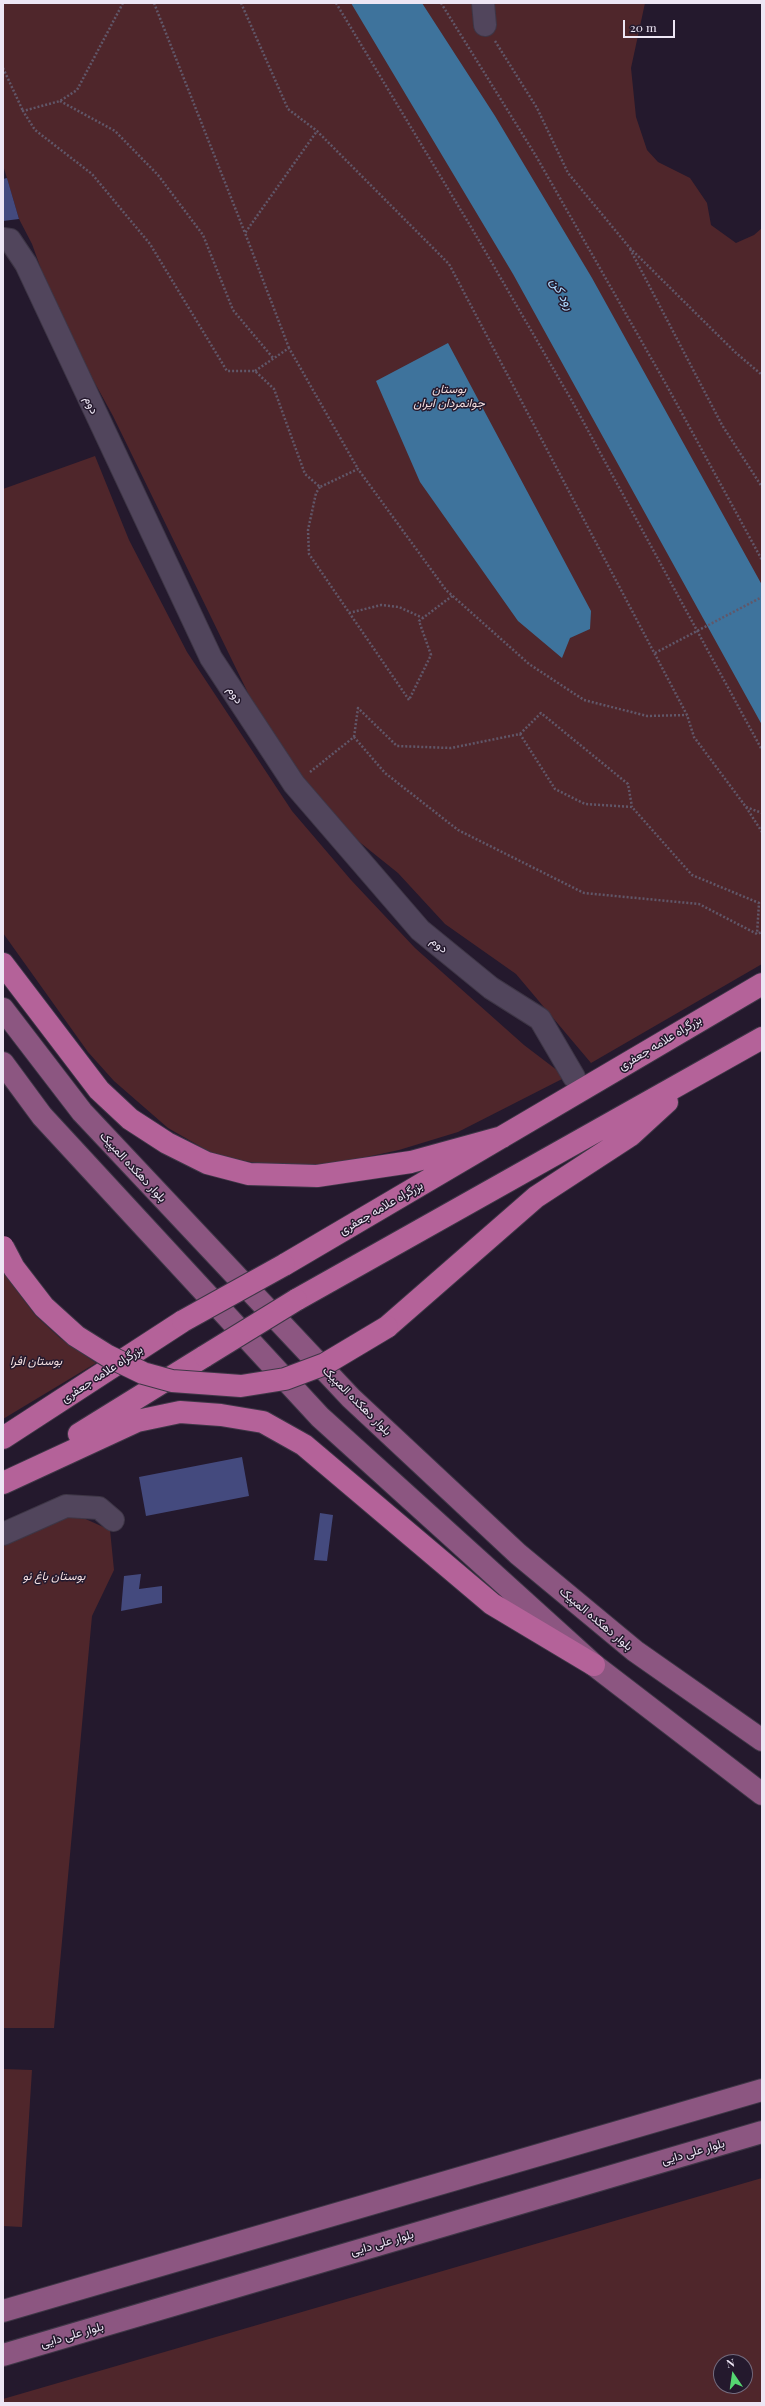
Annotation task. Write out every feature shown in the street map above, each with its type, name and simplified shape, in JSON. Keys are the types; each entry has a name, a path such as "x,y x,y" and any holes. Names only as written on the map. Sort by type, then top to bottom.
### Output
{"highway":[{"path":"3,964 98,1090 130,1119 167,1143 207,1163 249,1174 317,1176 411,1162 502,1137"},
{"name":"بزرگراه علامه جعفری","path":"3,1438 183,1322 284,1265 684,1028 762,984"},
{"path":"3,1482 296,1300 762,1038"},
{"path":"3,1247 14,1268 44,1307 76,1336 108,1356 143,1374 172,1381 241,1386 286,1379 325,1364 387,1327 536,1197 631,1135 698,1075"},
{"path":"3,1482 137,1421 180,1412 221,1415 263,1422 304,1445 492,1604 594,1665"}],"main road":[{"name":"بلوار دهکده المپیک","path":"3,1008 82,1112 352,1398 518,1554 635,1651 762,1740"},
{"path":"3,1062 42,1116 320,1417 594,1665 762,1794"},
{"path":"3,2311 762,2090"},
{"name":"بلوار علی دایی","path":"3,2355 762,2132"}],"street":[{"path":"483,3 485,25"},
{"name":"دوم","path":"3,239 10,240 26,264 211,658 294,784 420,930 491,988 540,1019 574,1077"},
{"path":"3,1534 66,1506 99,1508 113,1520"}],"path":[{"path":"23,111 60,101 77,90 123,3"},
{"path":"154,3 289,348 358,469 452,596 529,664 584,700 647,716 687,715"},
{"path":"241,3 288,108 317,131 449,264 655,653 687,715 694,737 746,807 762,832"},
{"path":"336,3 470,225 572,401 762,750"},
{"path":"441,3 536,156 667,386 762,560"},
{"path":"485,25 537,108 568,173 629,247 735,352 762,375"},
{"path":"3,68 23,111 35,130 92,174 150,244 227,371 255,371 289,348"},
{"path":"60,101 115,131 158,176 203,235 232,310 273,358"},
{"path":"245,233 317,131"},
{"path":"629,247 722,425 762,487"},
{"path":"255,371 274,389 304,474 320,487"},
{"path":"358,469 320,487 316,493 308,530 309,554 409,700 431,655 419,621 452,596"},
{"path":"655,653 762,597"},
{"path":"349,613 382,605 399,607 423,618"},
{"path":"294,784 354,737 358,708 397,746 451,748 520,734 541,713 628,784 632,807 692,875 759,903 757,934"},
{"path":"520,734 555,789 585,804 632,807"},
{"path":"354,737 385,773 458,830 584,893 699,904 757,934 762,932"},
{"path":"746,807 762,813"}],"green space":[{"name":"بوستان جوانمردان ایران","path":"3,3 645,3 631,68 636,117 647,150 658,162 690,178 707,203 711,225 736,243 754,235 762,228 762,964 591,1063 516,974 445,924 398,873 337,824 295,772 249,695 113,416 58,316 32,244 19,219 3,165"},
{"path":"95,456 129,540 187,652 292,811 351,880 415,948 524,1045 566,1077 458,1132 399,1150 334,1164 279,1167 217,1156 168,1128 114,1081 88,1052 3,933 3,489"},
{"name":"بوستان افرا","path":"3,1267 17,1291 36,1316 60,1338 96,1363 3,1419"},
{"name":"بوستان باغ نو","path":"70,1512 110,1530 114,1570 92,1616 54,2028 3,2028 3,1543"},
{"path":"3,2069 32,2070 22,2227 3,2226"},
{"path":"762,2178 762,2403 3,2403 3,2399"}],"water":[{"name":"رود کن","path":"351,3 422,3 495,116 592,278 762,585 762,725 513,274"},
{"path":"448,343 591,611 590,629 570,638 562,658 518,621 420,482 376,381"}],"building":[{"path":"7,178 19,219 3,221 3,179"},
{"path":"242,1457 249,1496 146,1516 139,1477"},
{"path":"320,1513 333,1515 327,1561 314,1560"},
{"path":"141,1574 139,1589 162,1586 162,1603 121,1611 124,1576"}]}
